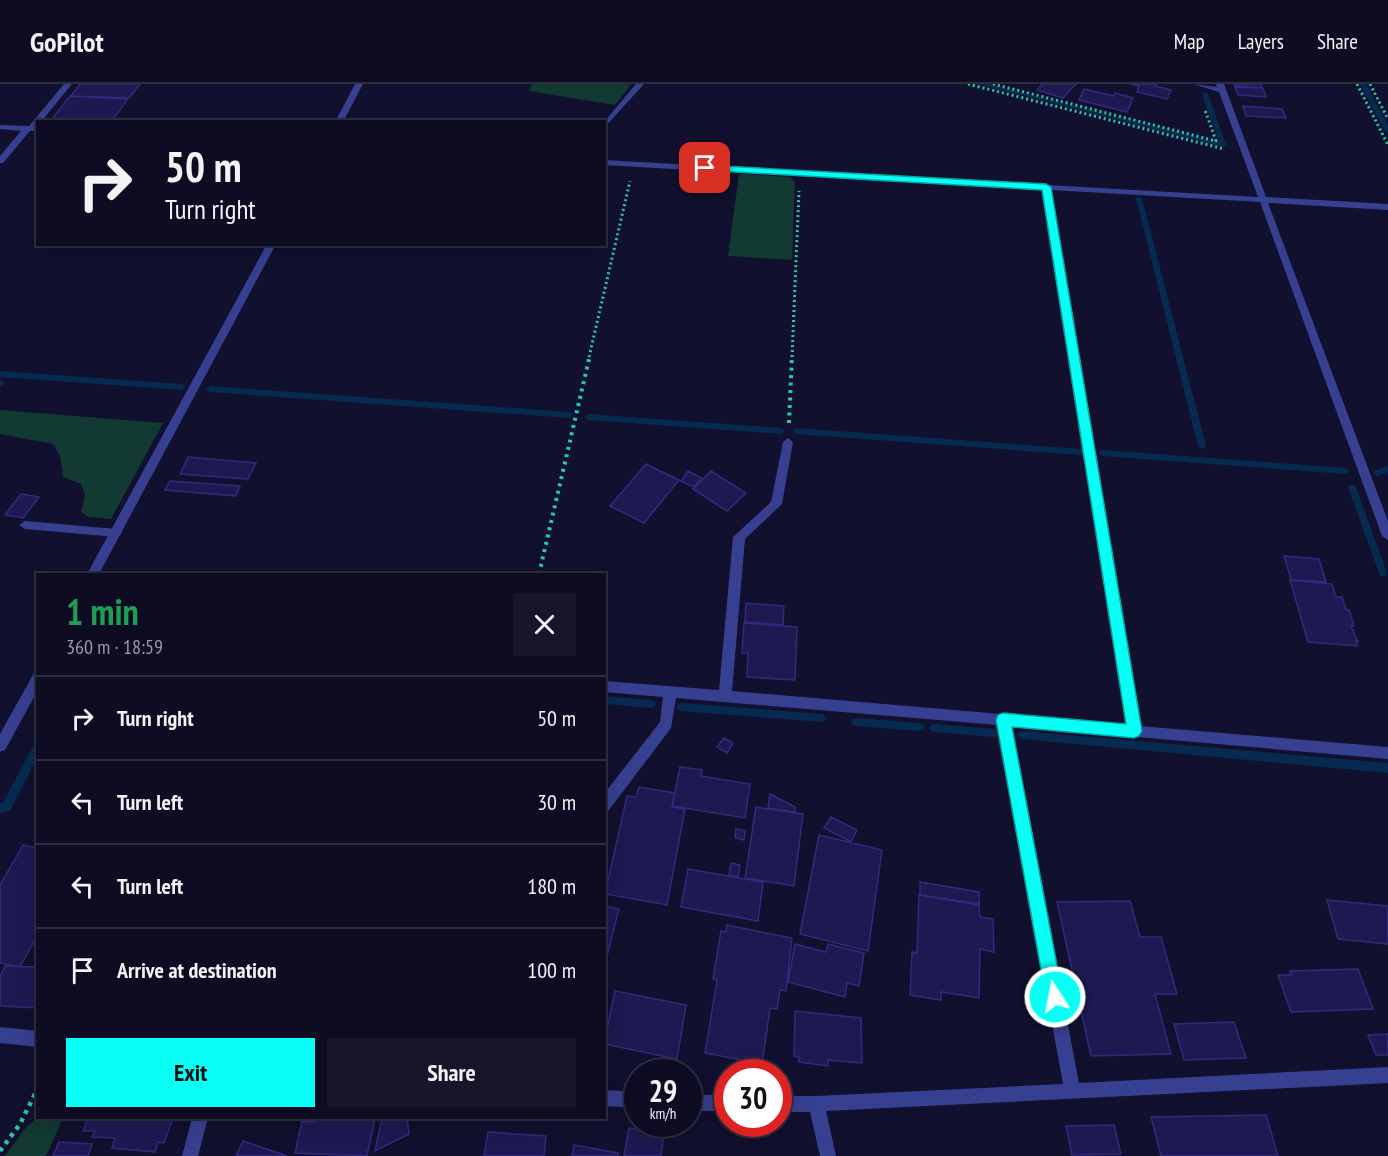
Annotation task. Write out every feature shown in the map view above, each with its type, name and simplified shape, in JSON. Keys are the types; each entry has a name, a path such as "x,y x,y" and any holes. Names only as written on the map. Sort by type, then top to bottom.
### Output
{"street":[{"path":"39,120 68,84"},
{"path":"340,120 359,84"},
{"path":"606,124 639,84"},
{"path":"1197,84 1221,87 1388,536"},
{"path":"0,127 32,129"},
{"path":"0,161 32,129"},
{"path":"606,162 1388,207"},
{"path":"1046,187 1134,731"},
{"path":"94,573 271,246"},
{"path":"724,696 739,537 776,504 788,442"},
{"path":"25,525 116,533"},
{"path":"0,746 36,680"},
{"path":"606,686 1388,753"},
{"path":"606,802 666,724 670,691"},
{"path":"1003,720 1072,1090"},
{"path":"0,1035 36,1040"},
{"path":"792,1104 1388,1075"},
{"path":"606,1098 624,1099"},
{"path":"816,1104 828,1156"},
{"path":"190,1156 200,1119"}],"path":[{"path":"968,84 1245,154"},
{"path":"993,84 1216,141 1204,107"},
{"path":"1357,84 1388,145"},
{"path":"1370,84 1388,119"},
{"path":"539,573 634,164"},
{"path":"788,442 800,173"},
{"path":"0,1151 20,1124 36,1092"}],"green space":[{"path":"532,84 631,84 615,105 529,91"},
{"path":"739,174 790,177 795,182 792,260 728,256"},
{"path":"0,410 163,423 111,519 89,517 81,512 85,495 81,484 63,477 60,456 53,444 0,434"},
{"path":"37,1119 63,1119 46,1156 5,1156 27,1126"}],"building":[{"path":"80,84 140,84 129,98 71,96"},
{"path":"1042,84 1076,84 1063,98 1037,90"},
{"path":"1130,84 1156,84 1155,86 1171,90 1167,99 1137,92 1139,86"},
{"path":"1234,84 1261,84 1262,88 1235,86"},
{"path":"1235,87 1263,88 1266,97 1238,95"},
{"path":"1084,89 1133,98 1127,112 1079,100"},
{"path":"70,96 128,99 112,120 51,120"},
{"path":"1243,106 1282,109 1286,118 1246,116"},
{"path":"188,457 256,463 248,479 180,474"},
{"path":"646,464 679,480 644,523 610,506"},
{"path":"688,471 701,478 694,487 681,481"},
{"path":"711,471 746,493 727,511 693,489"},
{"path":"170,481 240,486 236,496 165,490"},
{"path":"21,494 39,497 23,518 5,515"},
{"path":"1284,556 1319,559 1326,582 1291,580"},
{"path":"1290,580 1332,584 1336,597 1342,597 1346,610 1349,610 1354,626 1351,626 1358,642 1356,641 1357,646 1308,642"},
{"path":"746,603 784,606 783,625 745,622"},
{"path":"744,623 797,627 795,680 747,677 748,653 742,653"},
{"path":"724,738 733,743 727,753 717,747"},
{"path":"680,767 702,770 701,776 750,784 745,818 672,806"},
{"path":"639,787 675,793 672,807 685,809 667,905 606,894 627,796 636,797"},
{"path":"770,794 795,807 795,812 768,808"},
{"path":"756,807 803,814 794,886 745,878"},
{"path":"831,817 857,830 851,842 824,828"},
{"path":"736,829 745,831 744,840 735,838"},
{"path":"819,835 882,850 868,951 800,934"},
{"path":"23,845 36,848 36,938 20,967 0,963 0,885"},
{"path":"731,863 740,865 738,877 729,875"},
{"path":"688,869 763,882 758,921 681,907"},
{"path":"920,882 979,892 979,904 920,895"},
{"path":"919,895 979,905 980,917 993,919 994,952 980,949 979,998 941,992 941,1000 910,995 912,952 917,953"},
{"path":"1327,900 1388,906 1388,944 1338,939"},
{"path":"1130,901 1140,937 1161,937 1177,994 1155,994 1171,1054 1091,1056 1057,902"},
{"path":"606,906 619,909 606,960"},
{"path":"727,925 792,938 786,991 780,990 777,1009 770,1008 763,1059 736,1059 705,1053 717,980 713,979 721,931 726,932"},
{"path":"795,944 826,952 828,944 864,953 859,986 847,983 845,997 788,982"},
{"path":"5,966 36,967 36,1008 0,1006 0,977"},
{"path":"1358,969 1373,1009 1291,1012 1278,975 1291,975 1290,971"},
{"path":"615,991 686,1005 677,1059 606,1044"},
{"path":"795,1011 861,1018 862,1063 828,1060 828,1066 799,1062 799,1057 794,1056"},
{"path":"1234,1022 1246,1058 1184,1060 1174,1024"},
{"path":"1388,1034 1388,1055 1376,1055 1368,1035"},
{"path":"1266,1115 1278,1156 1161,1156 1151,1117"},
{"path":"88,1119 173,1119 164,1143 158,1142 155,1152 112,1148 115,1138 92,1137 95,1131 83,1131"},
{"path":"316,1119 375,1119 367,1156 295,1153 302,1121 315,1122"},
{"path":"382,1119 407,1119 409,1134 375,1151"},
{"path":"1114,1125 1121,1154 1072,1155 1066,1126"},
{"path":"488,1132 546,1136 544,1156 484,1156"},
{"path":"627,1137 664,1137 661,1156 624,1156"},
{"path":"243,1141 287,1156 236,1156"},
{"path":"59,1142 92,1144 88,1156 53,1156"},
{"path":"574,1145 618,1153 618,1156 572,1156"}],"waterway":[{"path":"981,84 1223,145 1205,94"},
{"path":"1363,84 1388,131"},
{"path":"1139,198 1202,446"},
{"path":"0,374 182,387"},
{"path":"210,389 569,415"},
{"path":"588,417 781,431"},
{"path":"796,431 1081,452"},
{"path":"1102,453 1346,471"},
{"path":"1377,473 1388,469"},
{"path":"1352,487 1383,573"},
{"path":"606,700 651,704"},
{"path":"681,707 821,718"},
{"path":"856,722 920,727"},
{"path":"934,728 993,733"},
{"path":"1022,735 1388,768"},
{"path":"0,808 6,808 36,749"}],"route":[{"path":"705,168 1046,187 1134,731 1003,720 1055,997"}]}
